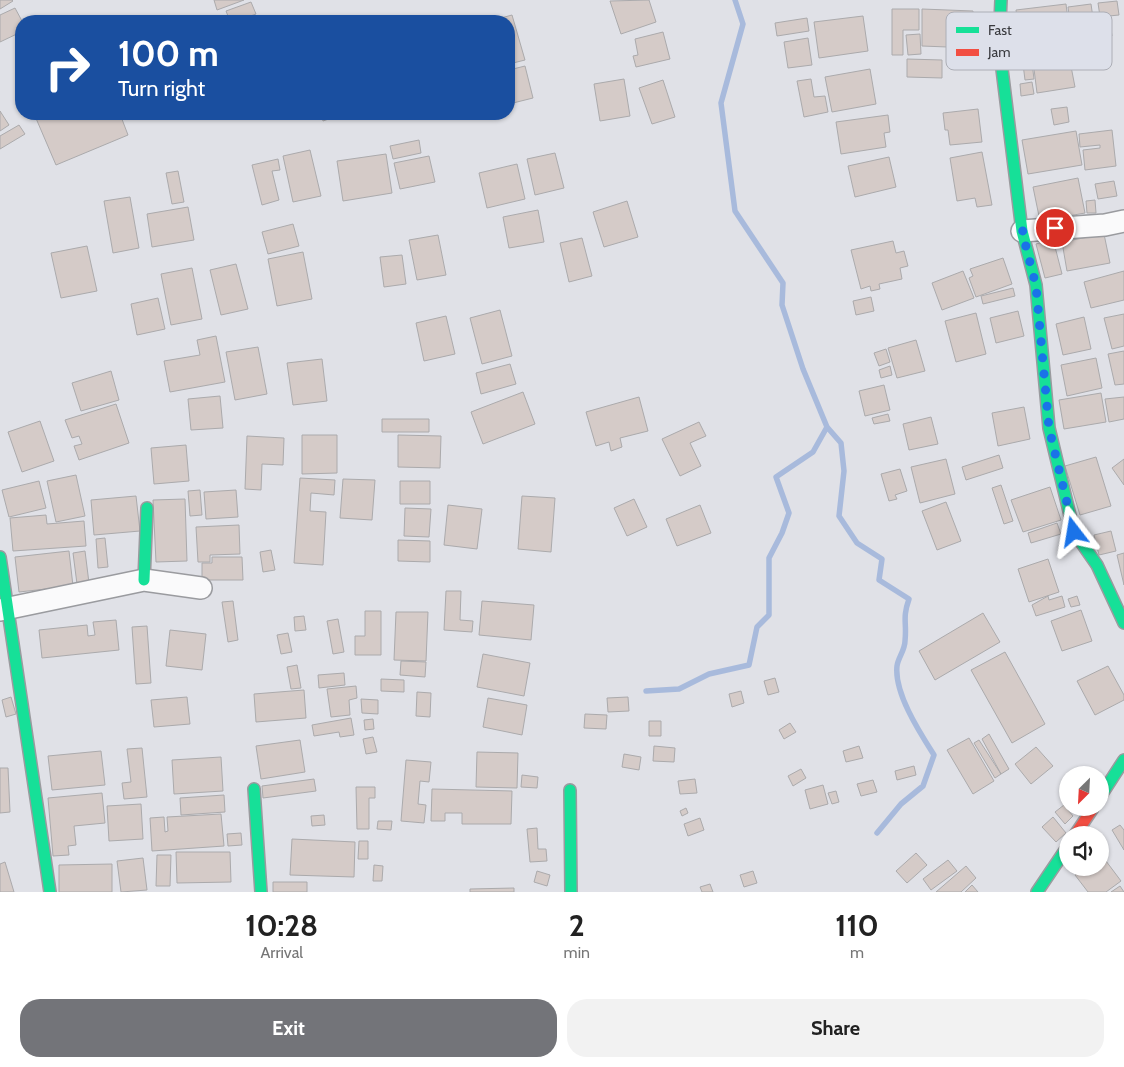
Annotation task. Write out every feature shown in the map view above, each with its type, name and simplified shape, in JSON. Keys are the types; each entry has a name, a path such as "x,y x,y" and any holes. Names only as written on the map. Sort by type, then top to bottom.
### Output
{"street":[{"path":"1002,70 1022,231 1036,286 1049,428 1074,532 1097,565 1112,601 1124,623"},
{"path":"1022,231 1105,225 1124,221"},
{"path":"144,580 147,508"},
{"path":"0,557 4,609 50,892"},
{"path":"4,609 144,580 201,588"},
{"path":"1109,783 1124,760"},
{"path":"254,789 261,892"},
{"path":"570,790 571,892"},
{"path":"1037,892 1059,859"}],"building":[{"path":"0,0 12,0 13,1 0,9"},
{"path":"214,0 244,0 217,10"},
{"path":"649,0 656,22 621,34 610,1"},
{"path":"1117,1 1119,15 1112,16 1112,12 1099,12 1098,3"},
{"path":"251,2 256,14 228,15 226,11"},
{"path":"1066,4 1067,12 1016,12 1016,10"},
{"path":"1091,4 1092,12 1069,12 1068,7"},
{"path":"15,8 19,15 15,15 15,35 0,42 0,15"},
{"path":"892,9 919,9 919,30 903,30 903,55 892,55"},
{"path":"922,9 973,11 946,12 946,47 922,46"},
{"path":"863,16 868,51 819,58 814,22"},
{"path":"807,18 809,31 777,36 775,23"},
{"path":"515,25 525,60 515,62"},
{"path":"663,32 670,59 636,67 633,56 638,55 635,39"},
{"path":"920,34 921,54 908,55 906,35"},
{"path":"808,38 812,65 788,68 784,42"},
{"path":"907,59 942,60 942,78 907,77"},
{"path":"525,66 533,98 515,102 515,68"},
{"path":"870,69 876,104 832,112 825,77"},
{"path":"1024,70 1033,70 1034,79 1025,80"},
{"path":"1034,70 1072,70 1075,87 1037,93"},
{"path":"624,79 630,116 600,121 594,84"},
{"path":"811,79 814,97 825,96 828,112 804,117 797,81"},
{"path":"663,80 675,117 652,124 639,88"},
{"path":"1032,82 1034,94 1021,96 1020,84"},
{"path":"1067,107 1069,122 1054,125 1051,109"},
{"path":"978,109 982,142 950,145 948,130 945,130 943,113"},
{"path":"0,111 9,125 0,131"},
{"path":"888,115 890,132 884,133 886,147 841,154 836,122"},
{"path":"37,120 122,120 128,135 56,165"},
{"path":"19,125 25,134 0,149 0,136"},
{"path":"1112,130 1116,166 1085,170 1083,150 1100,148 1100,145 1080,147 1079,134"},
{"path":"1076,131 1082,165 1028,174 1022,140"},
{"path":"419,140 421,153 393,159 390,146"},
{"path":"310,150 321,196 293,202 283,156"},
{"path":"982,152 992,205 977,207 975,198 957,201 950,158"},
{"path":"555,153 564,188 535,195 527,159"},
{"path":"386,154 392,193 343,201 337,161"},
{"path":"429,156 435,182 400,189 394,163"},
{"path":"889,157 896,187 855,197 848,166"},
{"path":"278,159 280,170 272,171 279,200 262,205 252,165"},
{"path":"517,164 525,199 487,208 479,173"},
{"path":"178,171 184,202 172,204 166,173"},
{"path":"1078,178 1085,213 1040,221 1033,187"},
{"path":"1114,181 1117,196 1098,199 1095,184"},
{"path":"130,197 139,248 113,253 104,201"},
{"path":"1095,200 1096,213 1087,213 1086,201"},
{"path":"627,201 638,237 604,247 593,212"},
{"path":"188,207 194,240 152,247 147,214"},
{"path":"538,210 544,242 509,248 503,217"},
{"path":"293,224 299,246 268,254 262,232"},
{"path":"1104,234 1110,263 1067,271 1062,242"},
{"path":"438,235 446,275 417,280 409,240"},
{"path":"582,238 592,276 569,282 560,243"},
{"path":"1053,239 1062,274 1045,278 1036,244"},
{"path":"893,241 896,253 904,251 908,266 900,268 902,279 879,284 880,289 871,291 870,286 861,289 851,250"},
{"path":"87,246 97,291 61,298 51,253"},
{"path":"303,252 312,299 277,306 268,259"},
{"path":"402,255 406,284 384,287 380,257"},
{"path":"1003,258 1012,284 976,297 969,278 973,276 970,269"},
{"path":"236,264 248,309 221,315 210,270"},
{"path":"192,268 202,319 171,325 161,274"},
{"path":"963,271 974,298 942,310 932,283"},
{"path":"1124,271 1124,300 1091,308 1084,282"},
{"path":"1013,288 1015,296 983,304 981,296"},
{"path":"871,297 874,311 856,315 853,301"},
{"path":"158,298 165,329 137,335 131,304"},
{"path":"500,310 512,356 482,364 470,318"},
{"path":"1018,311 1024,336 996,343 990,318"},
{"path":"976,313 986,354 956,362 945,321"},
{"path":"1124,314 1124,346 1112,349 1104,318"},
{"path":"446,316 455,354 424,361 416,323"},
{"path":"1084,317 1091,349 1063,355 1056,324"},
{"path":"216,336 225,382 170,392 164,361 200,355 197,340"},
{"path":"916,340 925,371 897,378 888,348"},
{"path":"258,347 267,394 235,400 226,352"},
{"path":"886,349 890,362 879,366 874,353"},
{"path":"1124,351 1124,384 1115,385 1108,354"},
{"path":"1096,358 1102,388 1067,396 1061,365"},
{"path":"322,359 327,401 293,405 287,363"},
{"path":"510,364 516,384 481,394 476,373"},
{"path":"890,366 892,375 881,378 879,370"},
{"path":"111,371 119,400 81,411 72,383"},
{"path":"884,385 890,410 865,416 859,391"},
{"path":"523,392 535,424 483,444 471,412"},
{"path":"1101,393 1106,422 1064,429 1059,400"},
{"path":"220,396 223,428 191,430 188,399"},
{"path":"639,397 648,431 620,438 622,447 611,451 609,442 596,446 586,412"},
{"path":"1124,397 1124,419 1109,422 1105,399"},
{"path":"116,404 129,443 79,460 74,446 82,444 79,436 72,438 65,420"},
{"path":"1024,407 1030,439 998,446 992,413"},
{"path":"888,414 890,421 874,424 872,418"},
{"path":"931,417 938,444 909,450 903,424"},
{"path":"382,419 429,419 429,432 382,432"},
{"path":"40,421 54,461 22,472 8,432"},
{"path":"699,422 706,436 690,443 701,466 680,476 662,439"},
{"path":"302,435 337,435 337,473 302,474"},
{"path":"398,435 441,436 440,468 398,467"},
{"path":"247,436 284,438 283,465 262,464 261,490 245,489"},
{"path":"186,445 189,481 154,484 151,448"},
{"path":"999,455 1003,468 966,480 962,467"},
{"path":"1096,457 1111,506 1080,515 1065,466"},
{"path":"946,459 955,494 920,503 911,467"},
{"path":"1124,459 1124,485 1112,468"},
{"path":"900,469 907,491 895,495 897,499 889,501 881,474"},
{"path":"76,475 85,516 56,522 47,481"},
{"path":"300,478 335,480 334,495 311,493 310,511 326,512 323,565 294,563"},
{"path":"343,479 375,480 372,520 340,518"},
{"path":"39,481 46,508 9,517 2,490"},
{"path":"400,481 430,481 430,504 400,504"},
{"path":"1001,485 1013,521 1004,524 992,488"},
{"path":"1050,487 1061,520 1023,532 1011,500"},
{"path":"200,490 202,515 190,516 188,491"},
{"path":"236,490 238,517 206,519 204,492"},
{"path":"136,496 140,531 94,535 91,500"},
{"path":"522,496 555,498 551,552 518,549"},
{"path":"185,499 187,561 156,562 153,500"},
{"path":"634,499 647,527 627,536 614,508"},
{"path":"946,502 961,541 937,550 922,511"},
{"path":"448,505 482,509 477,549 444,545"},
{"path":"700,505 711,533 677,546 666,519"},
{"path":"405,508 431,509 429,537 404,536"},
{"path":"46,515 47,524 84,521 86,546 13,551 10,518"},
{"path":"1057,523 1061,534 1031,543 1028,533"},
{"path":"239,525 240,554 210,555 210,562 198,562 196,527"},
{"path":"1111,531 1116,551 1099,555 1094,535"},
{"path":"105,538 108,567 98,568 96,539"},
{"path":"398,540 430,541 430,562 398,561"},
{"path":"271,550 275,570 263,572 260,552"},
{"path":"69,551 73,586 19,592 15,557"},
{"path":"85,551 89,583 77,584 73,553"},
{"path":"1124,553 1124,585 1117,555"},
{"path":"212,557 242,557 243,580 202,580 202,563 212,563"},
{"path":"1048,559 1059,592 1029,602 1018,569"},
{"path":"446,591 461,591 460,620 473,621 472,632 444,630"},
{"path":"1048,596 1049,600 1062,596 1065,607 1036,616 1032,605"},
{"path":"1077,596 1080,605 1071,607 1068,599"},
{"path":"233,601 238,640 228,642 222,602"},
{"path":"482,601 534,605 531,640 479,635"},
{"path":"1081,610 1092,641 1062,651 1051,621"},
{"path":"365,611 381,611 381,655 355,655 355,636 365,636"},
{"path":"396,612 428,612 426,661 394,660"},
{"path":"983,613 1000,642 935,680 919,651"},
{"path":"304,616 306,630 295,631 294,617"},
{"path":"338,619 344,652 333,654 327,621"},
{"path":"116,620 119,650 42,658 39,630 87,625 88,636 95,635 93,622"},
{"path":"147,626 151,683 136,684 132,627"},
{"path":"170,630 206,634 202,670 166,666"},
{"path":"288,633 292,652 281,654 277,635"},
{"path":"1005,652 1045,724 1012,743 971,670"},
{"path":"483,654 530,663 524,696 477,687"},
{"path":"401,661 426,662 425,677 400,675"},
{"path":"297,665 301,688 291,689 287,667"},
{"path":"1108,666 1124,695 1124,700 1095,715 1077,681"},
{"path":"344,673 345,685 319,688 318,675"},
{"path":"775,678 779,692 768,695 764,681"},
{"path":"381,679 404,680 404,692 381,691"},
{"path":"356,686 357,698 349,700 350,715 331,717 327,689"},
{"path":"304,690 306,718 256,722 254,694"},
{"path":"741,691 744,703 732,707 729,694"},
{"path":"417,692 431,693 430,717 416,716"},
{"path":"11,697 16,714 6,717 2,700"},
{"path":"187,697 190,724 154,727 151,700"},
{"path":"628,697 629,711 608,712 607,698"},
{"path":"488,698 527,705 522,735 483,727"},
{"path":"361,699 378,700 378,714 362,713"},
{"path":"585,714 607,715 606,729 584,728"},
{"path":"351,718 354,735 340,737 339,732 314,736 312,725"},
{"path":"373,719 374,729 365,730 364,720"},
{"path":"649,721 661,721 661,736 649,736"},
{"path":"790,723 796,732 784,739 779,730"},
{"path":"989,734 1009,769 1001,774 982,739"},
{"path":"373,737 377,752 366,754 363,739"},
{"path":"969,738 994,781 973,794 947,750"},
{"path":"300,740 305,772 261,779 256,746"},
{"path":"979,740 1001,774 995,778 974,743"},
{"path":"654,746 675,748 674,762 653,761"},
{"path":"859,746 863,758 846,762 843,751"},
{"path":"1036,747 1053,766 1031,784 1015,764"},
{"path":"142,748 147,797 124,799 122,783 131,782 127,749"},
{"path":"101,751 105,785 52,790 48,756"},
{"path":"477,752 518,753 517,788 476,787"},
{"path":"624,754 641,757 639,770 622,767"},
{"path":"221,757 223,791 174,794 172,760"},
{"path":"406,760 431,762 429,782 420,781 418,804 426,805 424,823 401,821"},
{"path":"914,766 916,775 897,780 895,771"},
{"path":"0,768 8,768 10,812 0,813"},
{"path":"801,769 806,778 793,786 788,776"},
{"path":"522,775 538,777 537,788 521,787"},
{"path":"314,779 316,791 263,798 262,786"},
{"path":"695,779 697,793 680,794 678,781"},
{"path":"873,780 877,792 861,796 857,784"},
{"path":"823,785 828,804 810,809 805,790"},
{"path":"356,787 375,787 375,798 369,798 369,829 357,829"},
{"path":"432,789 512,791 511,824 462,824 462,813 445,813 445,821 431,821"},
{"path":"836,791 839,802 832,804 828,793"},
{"path":"102,793 105,823 74,826 76,845 68,846 69,855 53,856 48,798"},
{"path":"224,795 225,812 181,815 180,798"},
{"path":"141,804 143,839 109,841 107,806"},
{"path":"686,808 688,813 682,816 680,811"},
{"path":"1059,809 1059,816 1073,816 1065,824 1055,812"},
{"path":"221,814 224,846 152,851 150,818 164,817 165,832 168,831 167,817"},
{"path":"324,815 325,825 312,826 311,816"},
{"path":"1053,817 1060,826 1059,839 1056,842 1042,827"},
{"path":"700,818 704,830 688,836 684,824"},
{"path":"378,821 392,821 391,830 377,829"},
{"path":"1120,825 1124,830 1124,850 1112,830"},
{"path":"537,828 538,849 546,849 547,861 530,862 527,829"},
{"path":"241,833 242,845 228,846 227,834"},
{"path":"292,839 355,842 354,877 290,875"},
{"path":"359,841 368,841 368,859 358,859"},
{"path":"176,852 230,852 231,882 177,883"},
{"path":"916,853 927,865 907,883 896,871"},
{"path":"157,855 171,855 170,886 156,886"},
{"path":"143,858 147,890 121,892 117,861"},
{"path":"948,860 957,871 931,890 923,879"},
{"path":"5,862 14,892 0,892 0,864"},
{"path":"112,864 112,892 59,892 59,865"},
{"path":"374,865 383,866 382,881 373,881"},
{"path":"1109,865 1121,881 1106,892 1088,892 1076,876 1109,876"},
{"path":"966,866 976,878 961,892 936,892"},
{"path":"537,871 550,875 547,886 534,882"},
{"path":"753,871 757,883 744,887 740,875"},
{"path":"273,882 307,882 307,892 273,892"},
{"path":"710,884 713,892 702,892 700,887"},
{"path":"972,885 978,892 965,892"},
{"path":"1120,886 1124,892 1111,892"},
{"path":"514,888 514,892 470,892 470,889"}],"waterway":[{"path":"735,0 743,24 721,103 735,211 783,283 782,305 803,369 827,427 841,443 844,471 839,516 857,543 882,559 879,580 909,599 905,616 905,644 897,666 897,677 909,712 934,755 923,786 901,804 877,833"},
{"path":"646,691 679,689 709,674 749,665 757,627 769,615 769,558 782,533 789,513 776,477 813,452 827,427"}],"traffic: fast":[{"path":"1000,12 1001,0"},
{"path":"1002,70 1022,231 1036,285 1049,428 1074,532 1097,565 1124,623"},
{"path":"144,580 147,508"},
{"path":"0,557 50,892"},
{"path":"1109,783 1124,760"},
{"path":"254,789 261,892"},
{"path":"570,790 571,892"},
{"path":"1037,892 1059,859"}],"traffic: jam":[{"path":"1081,826 1088,816"}],"route":[{"path":"1055,228 1022,231 1036,286 1049,428 1074,532"}]}
